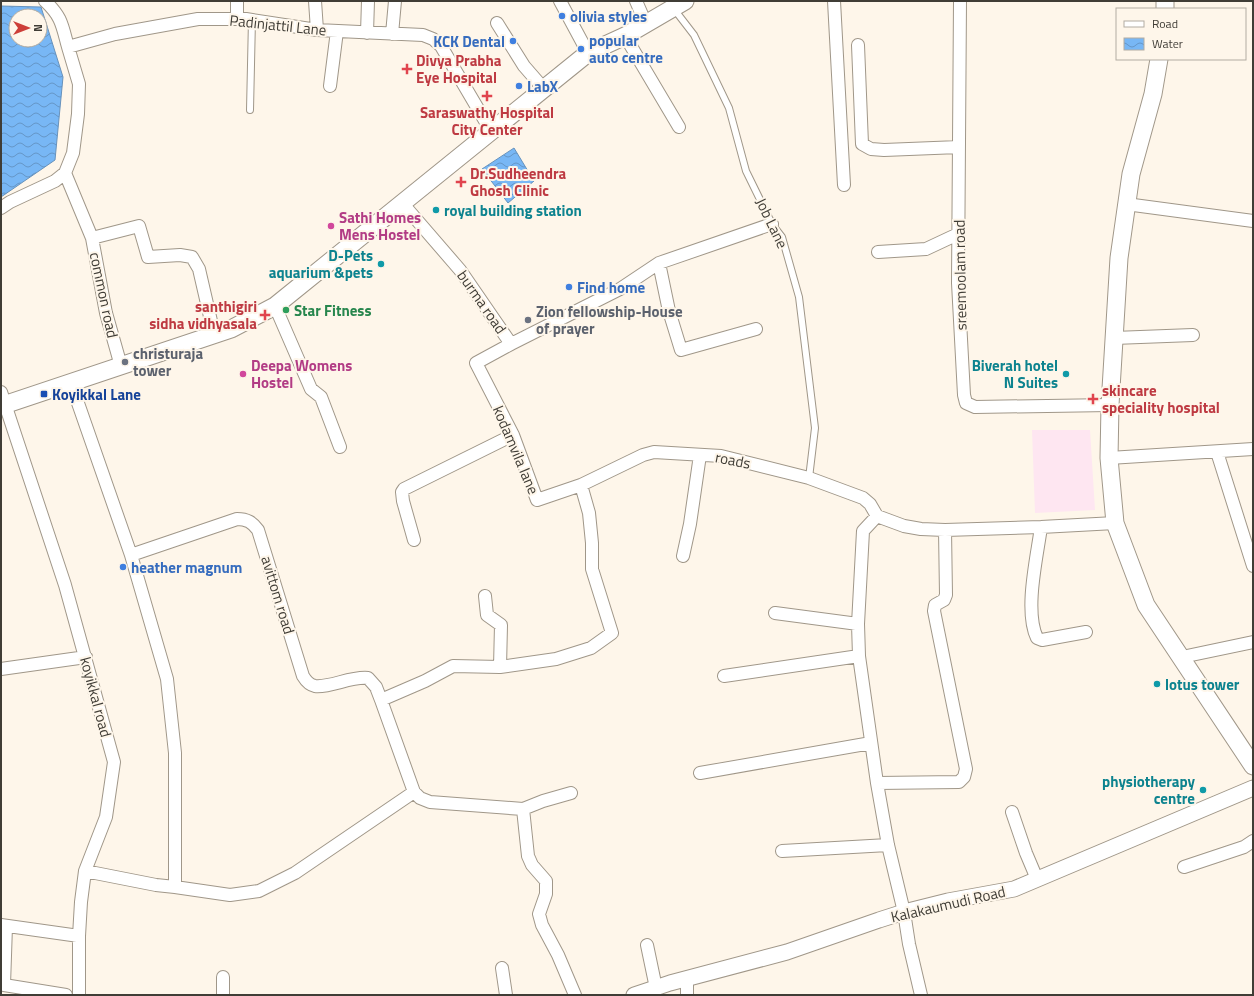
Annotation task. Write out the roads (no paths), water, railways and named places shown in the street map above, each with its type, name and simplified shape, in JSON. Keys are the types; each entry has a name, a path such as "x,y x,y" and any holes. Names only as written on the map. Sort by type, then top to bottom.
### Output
{"main road":[{"path":"2,401 71,383 231,329 275,306 588,53 625,36 679,4"},
{"path":"1159,60 1153,94 1131,174 1119,258 1110,405 1109,458 1115,523 1146,605 1182,657 1253,766"}],"street":[{"path":"1,208 10,202 55,181 65,173 74,153 79,84 60,18 54,9 45,1"},
{"path":"237,1 237,19"},
{"path":"316,1 317,30"},
{"path":"367,33 368,1"},
{"path":"392,34 395,1"},
{"path":"560,1 588,53"},
{"path":"636,1 646,24"},
{"path":"834,1 844,185"},
{"name":"sreemoolam road","path":"960,1 960,194 958,283 964,395 966,403 975,407 1110,405"},
{"name":"Padinjattil Lane","path":"68,47 115,34 198,19 252,19 317,30 423,35 433,39 441,46 491,131"},
{"path":"497,23 524,66 544,89"},
{"path":"330,86 337,31"},
{"path":"625,36 680,127"},
{"path":"858,44 862,144 870,149 884,150 959,147"},
{"path":"65,173 92,238"},
{"name":"burma road","path":"403,204 460,270 511,344 620,289 659,263 772,224"},
{"path":"1126,204 1253,221"},
{"name":"common road","path":"121,366 106,313 92,238 139,226 148,257 180,255 192,257 199,269 214,334"},
{"path":"878,252 926,249 958,234"},
{"path":"659,263 669,311 681,350 756,329"},
{"path":"275,306 311,389 321,397 340,447"},
{"path":"1114,338 1193,335"},
{"name":"kodamvila lane","path":"511,344 476,363 513,435 537,500 581,485"},
{"path":"71,383 131,554 167,679 175,753 175,887"},
{"name":"koyikkal road","path":"2,401 65,585 114,762 106,817 85,871 79,936 79,995"},
{"path":"414,540 403,501 402,492 404,489 513,435"},
{"path":"1109,458 1253,449"},
{"name":"roads","path":"581,485 643,455 654,452 721,456 809,478 863,498 870,504 877,516"},
{"path":"1217,452 1253,566"},
{"path":"683,556 690,524 700,455"},
{"path":"571,793 523,808 430,802 420,798 414,792 381,700 453,666 500,667 563,657 591,648 612,633 592,569 592,543 589,513 581,485"},
{"path":"921,995 908,944 904,912 888,845 877,783 859,656 858,624 863,531 877,516 904,526 922,529 945,530 1115,523"},
{"name":"avittom road","path":"131,554 237,519 245,519 252,522 258,530 303,676 307,683 314,686 322,686 362,677 368,678 376,687 381,700"},
{"path":"1041,527 1031,598 1037,638 1042,640 1086,632"},
{"path":"877,783 960,782 964,777 966,769 934,611 935,605 944,600 946,595 945,530"},
{"path":"484,596 487,615 501,625 500,667"},
{"path":"775,613 858,624"},
{"path":"1182,657 1253,642"},
{"path":"724,676 859,656"},
{"path":"1,669 86,657"},
{"path":"700,773 871,743"},
{"name":"Kalakaumudi Road","path":"634,995 787,952 904,912 948,901 1014,889 1253,788"},
{"path":"85,871 156,885 230,895 259,891 294,873 414,792"},
{"path":"523,808 528,856 532,865 546,881 546,894 539,914 542,925 558,955 575,995"},
{"path":"1012,812 1026,853 1037,879"},
{"path":"1184,867 1244,847 1253,841"},
{"path":"782,851 888,845"},
{"path":"66,995 3,985 4,926 79,936"},
{"path":"647,944 656,988"},
{"path":"502,968 506,995"},
{"path":"223,977 223,995"},
{"path":"687,995 688,980"}],"lane":[{"name":"Job Lane","path":"679,4 729,108 746,171 772,224 782,237 799,297 815,428 809,478"},
{"path":"250,110 252,19"}],"water":[{"path":"1,6 41,7 8,8 8,48 48,48 48,29 63,77 55,160 1,197"},
{"path":"514,148 534,181 508,203 482,169"}],"place":[{"name":"olivia styles","path":"562,16"},
{"name":"KCK Dental","path":"513,41"},
{"name":"popular auto centre","path":"581,49"},
{"name":"Divya Prabha Eye Hospital","path":"407,69"},
{"name":"LabX","path":"519,86"},
{"name":"Saraswathy Hospital City Center","path":"487,96"},
{"name":"Dr.Sudheendra Ghosh Clinic","path":"461,182"},
{"name":"royal building station","path":"436,210"},
{"name":"Sathi Homes Mens Hostel","path":"331,226"},
{"name":"D-Pets aquarium &pets","path":"381,264"},
{"name":"Find home","path":"569,287"},
{"name":"Star Fitness","path":"286,310"},
{"name":"santhigiri sidha vidhyasala","path":"265,315"},
{"name":"Zion fellowship-House of prayer","path":"528,320"},
{"name":"christuraja tower","path":"125,362"},
{"name":"Deepa Womens Hostel","path":"243,374"},
{"name":"Biverah hotel N Suites","path":"1066,374"},
{"name":"Koyikkal Lane","path":"44,394"},
{"name":"skincare speciality hospital","path":"1093,399"},
{"name":"heather magnum","path":"123,567"},
{"name":"lotus tower","path":"1157,684"},
{"name":"physiotherapy centre","path":"1203,790"}]}
